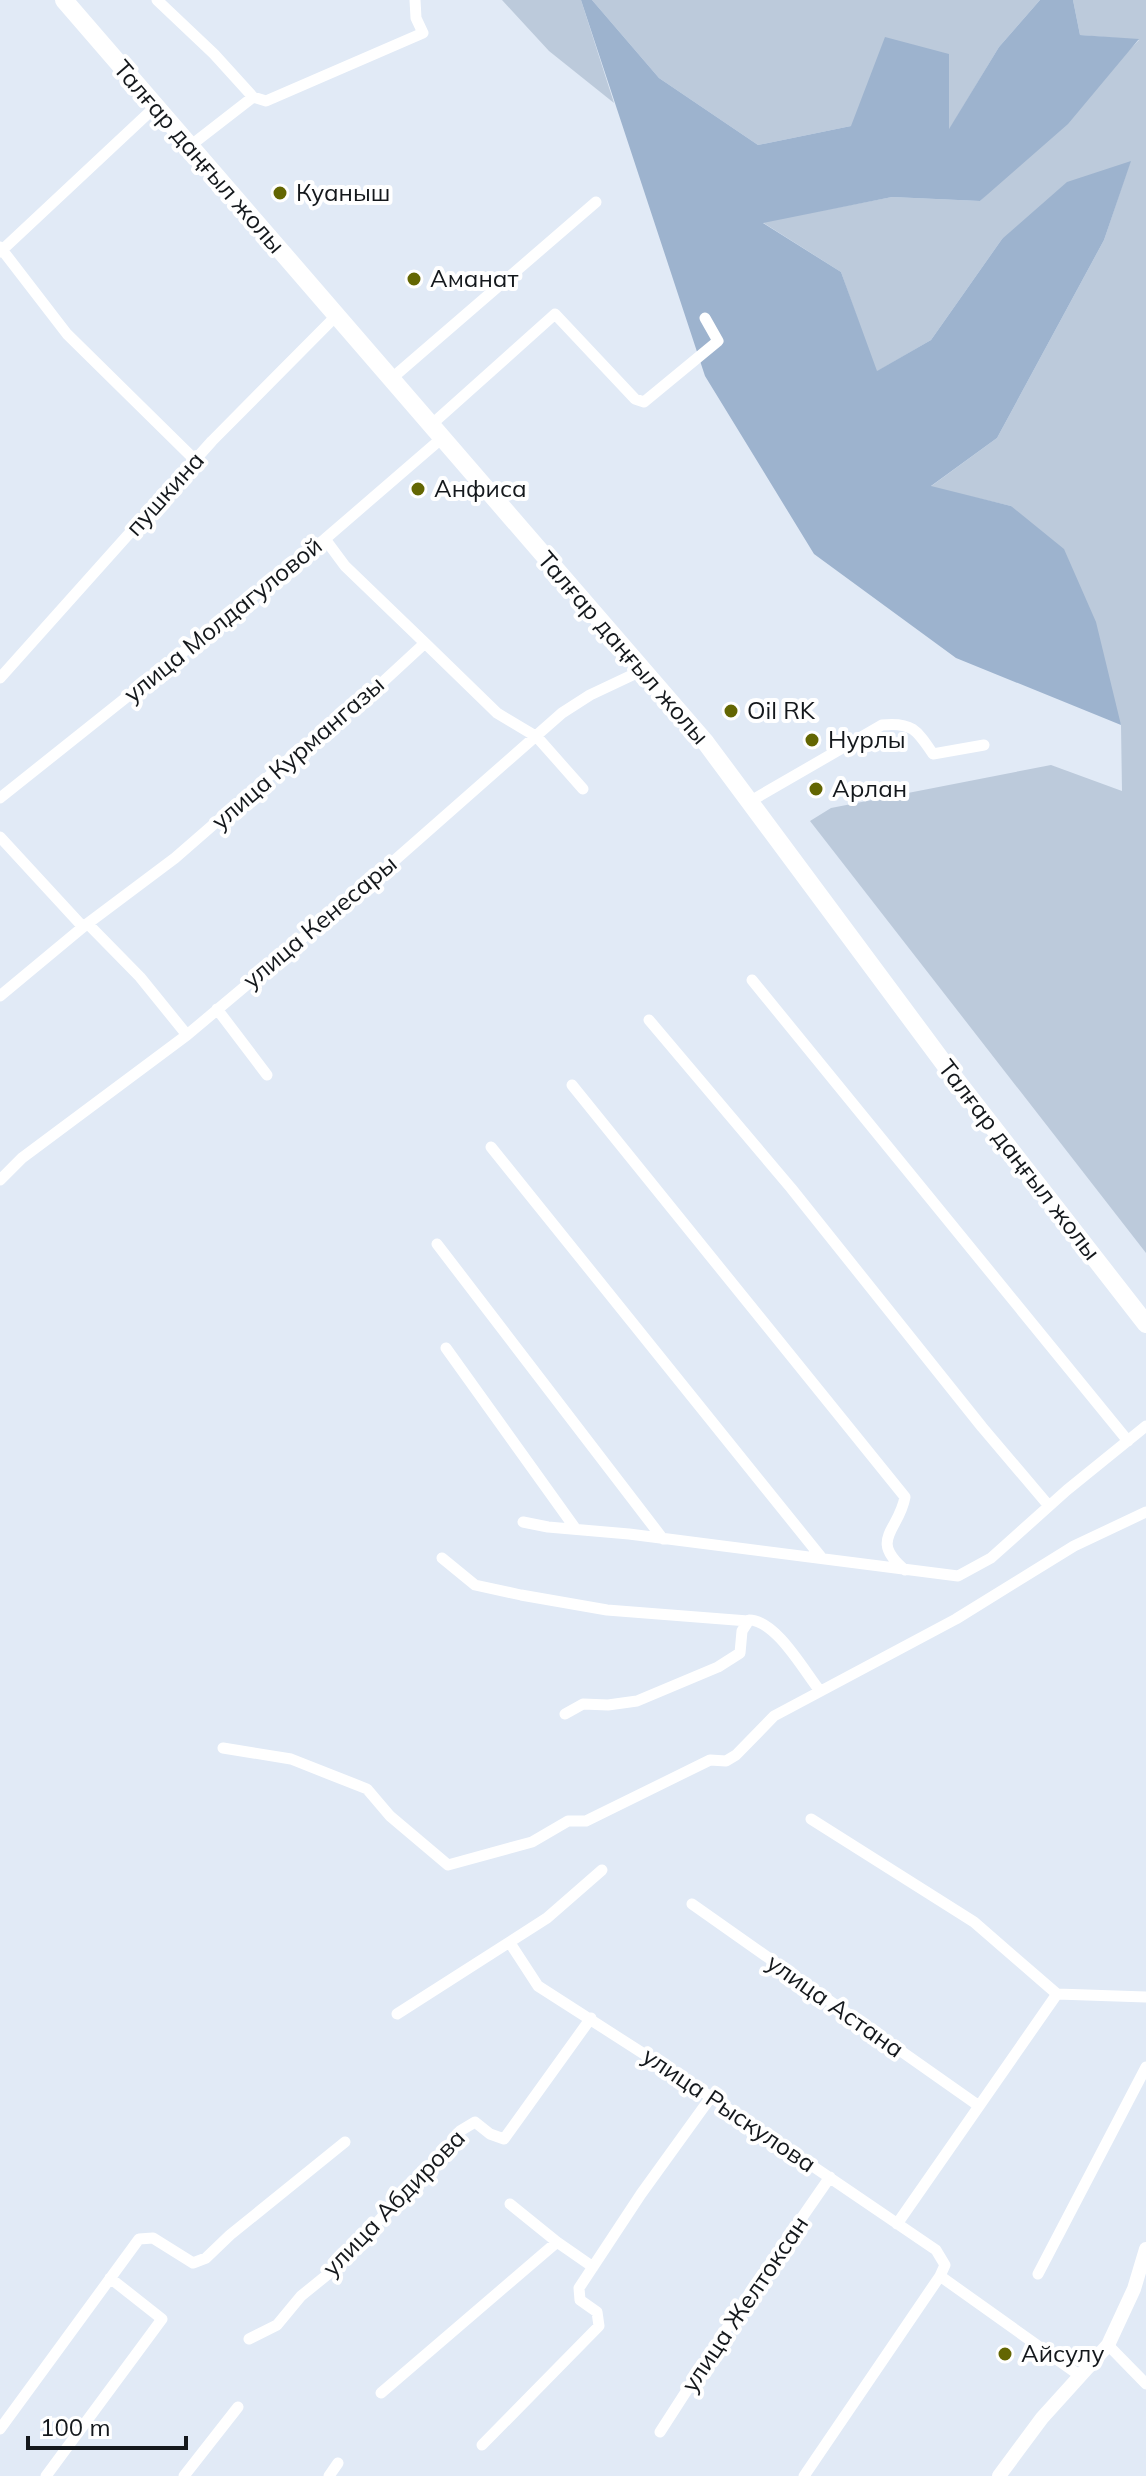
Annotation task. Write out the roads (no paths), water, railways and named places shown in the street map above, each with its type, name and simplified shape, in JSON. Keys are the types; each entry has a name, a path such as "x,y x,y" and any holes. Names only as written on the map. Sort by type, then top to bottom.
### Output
{"main road":[{"name":"Талғар даңғыл жолы","path":"64,0 706,743 957,1081 1146,1324"}],"street":[{"path":"157,0 214,54 253,97 266,101 423,33 416,18 415,0"},
{"path":"190,146 253,97"},
{"path":"155,107 1,249 67,334 195,460"},
{"path":"391,379 596,202"},
{"name":"улица Молдагуловой","path":"0,798 325,539 555,314 635,399 644,402 718,341 705,318"},
{"name":"пушкина","path":"0,678 195,460 336,316"},
{"path":"325,539 345,566 497,713 537,737 583,789"},
{"name":"улица Курмангазы","path":"0,996 175,858 373,691 425,643"},
{"name":"улица Кенесары","path":"0,1180 22,1158 187,1035 378,875 562,713 590,695 643,670"},
{"path":"749,802 882,725 900,723 916,730 933,754 984,745"},
{"path":"0,837 140,977 187,1035"},
{"path":"752,980 1128,1441"},
{"path":"217,1009 267,1075"},
{"path":"649,1020 791,1188 1049,1506"},
{"path":"572,1085 905,1497 886,1541 887,1553 905,1570"},
{"path":"491,1147 821,1557"},
{"path":"437,1244 663,1539"},
{"path":"446,1348 575,1528"},
{"path":"523,1522 958,1576 991,1558 1146,1426"},
{"path":"223,1748 291,1759 367,1789 390,1816 448,1865 532,1842 554,1827 568,1821 586,1821 710,1760 726,1761 736,1755 774,1716 956,1619 1074,1546 1146,1512"},
{"path":"442,1558 475,1585 521,1595 607,1610 759,1620 772,1629 820,1691"},
{"path":"565,1714 583,1704 637,1701 718,1667 740,1653 742,1631 748,1621"},
{"path":"811,1819 974,1922 1057,1994 1146,1997"},
{"path":"397,2014 547,1918 602,1870"},
{"name":"улица Астана","path":"692,1904 979,2106"},
{"name":"улица Рыскулова","path":"510,1943 538,1986 711,2097 936,2250 945,2265 940,2276"},
{"path":"897,2224 1057,1994"},
{"name":"улица Абдирова","path":"249,2339 277,2325 301,2296 343,2262 414,2180 441,2160 460,2131 475,2122 490,2134 504,2139 591,2018"},
{"path":"1038,2274 1146,2067"},
{"path":"482,2445 599,2326 597,2312 580,2300 579,2288 641,2194 711,2097"},
{"path":"0,2429 139,2239 153,2238 193,2263 206,2258 345,2142"},
{"name":"улица Желтоксан","path":"660,2432 749,2294 830,2177"},
{"path":"510,2204 593,2267"},
{"path":"381,2393 557,2242"},
{"path":"999,2476 1042,2418 1108,2345 1134,2289 1146,2249"},
{"path":"804,2476 940,2276 1079,2375"},
{"path":"46,2476 162,2319 110,2278"},
{"path":"1108,2345 1146,2384"},
{"path":"184,2476 238,2407"},
{"path":"329,2476 338,2463"}],"place":[{"name":"Куаныш","path":"280,193"},
{"name":"Аманат","path":"414,279"},
{"name":"Анфиса","path":"418,489"},
{"name":"Oil RK","path":"731,711"},
{"name":"Нурлы","path":"812,740"},
{"name":"Арлан","path":"816,789"},
{"name":"Айсулу","path":"1005,2354"}]}
